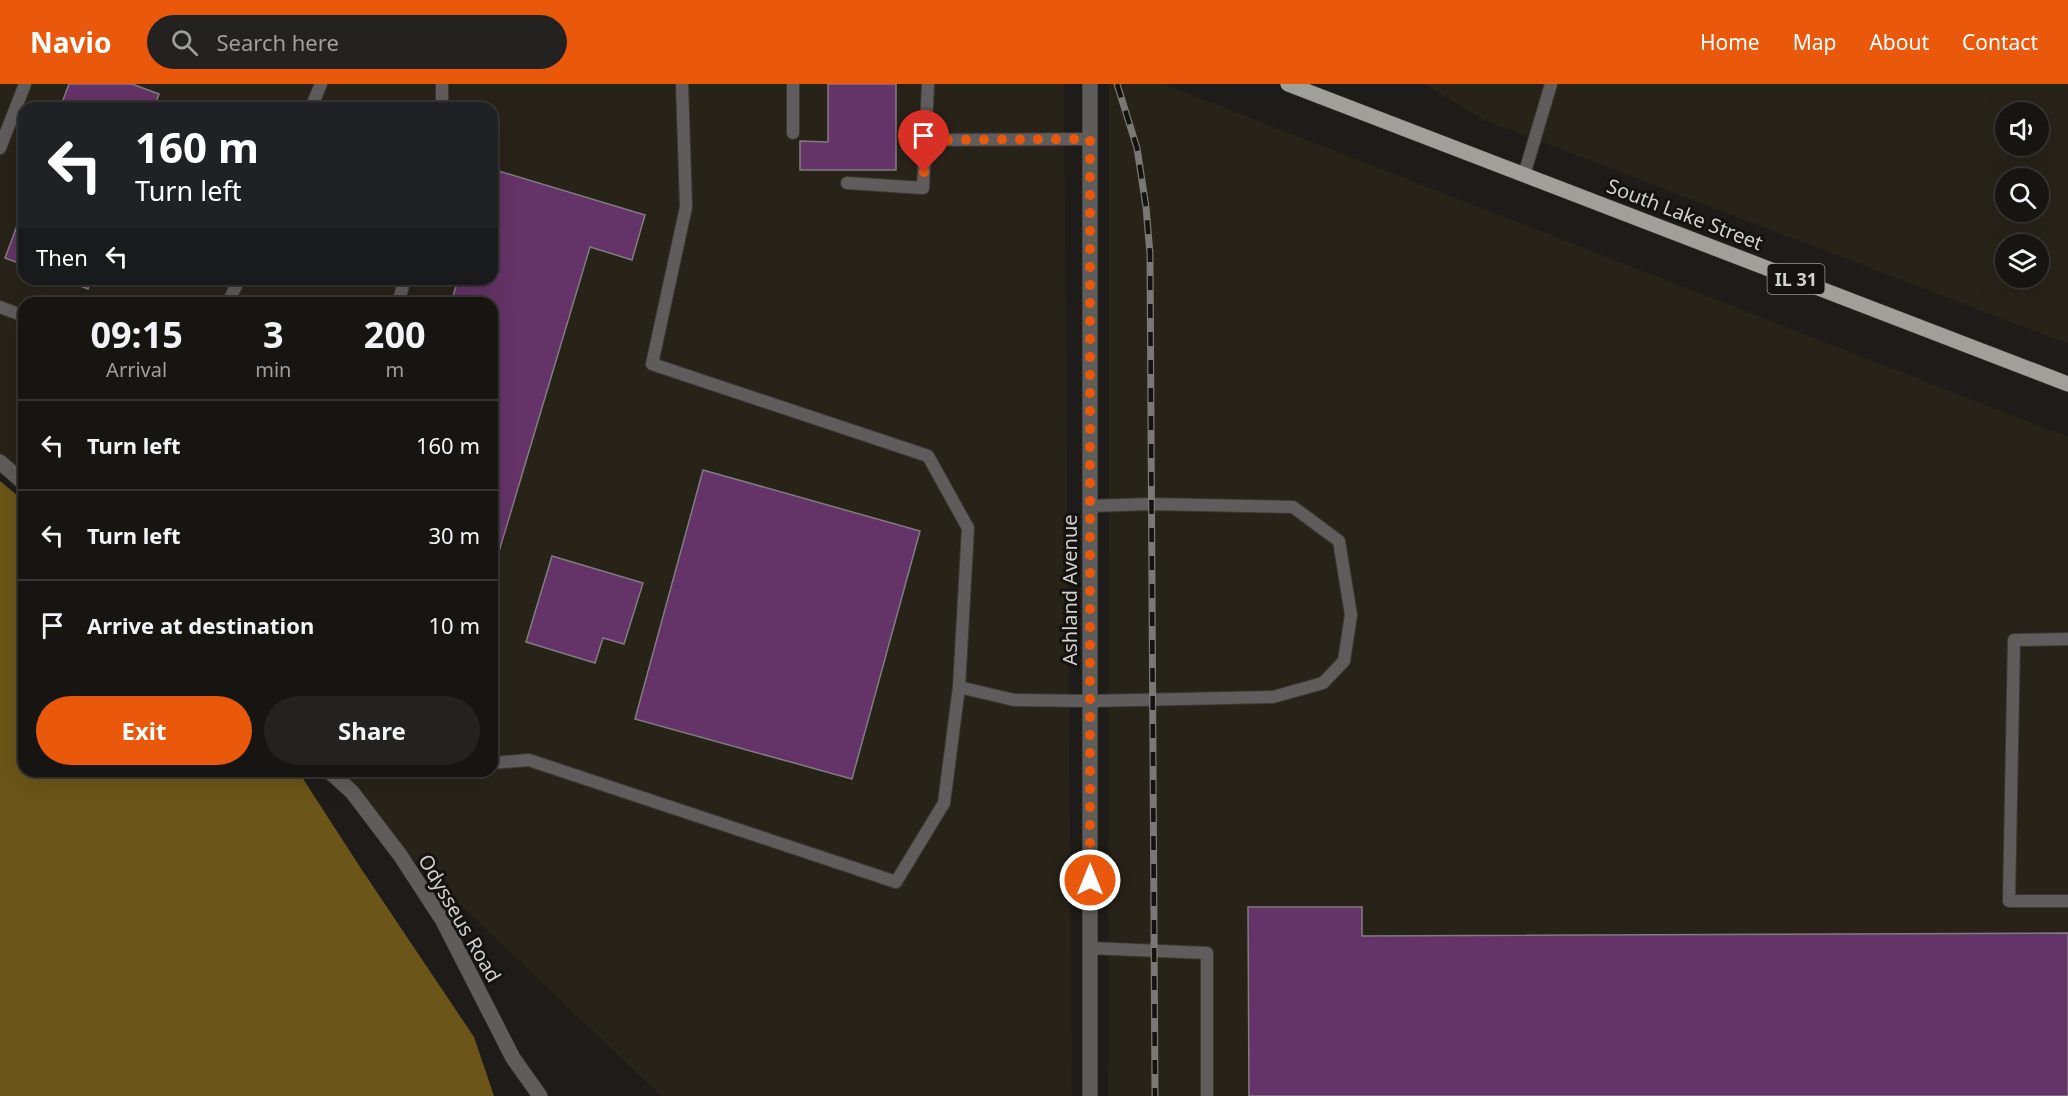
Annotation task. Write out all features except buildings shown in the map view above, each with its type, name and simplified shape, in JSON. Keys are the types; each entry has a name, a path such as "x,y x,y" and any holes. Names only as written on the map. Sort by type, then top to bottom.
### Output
{"main road":[{"name":"South Lake Street","path":"1288,84 2068,384"}],"street":[{"name":"Ashland Avenue","path":"1090,84 1090,1096"},
{"path":"0,462 18,478"},
{"name":"Odysseus Road","path":"336,777 352,792 406,864 443,921 513,1058 540,1096"}],"lane":[{"path":"0,148 25,84"},
{"path":"314,102 321,84"},
{"path":"442,84 442,102"},
{"path":"498,763 529,760 896,882 944,804 959,687 968,528 928,456 652,364 686,207 682,84"},
{"path":"793,84 793,133"},
{"path":"848,183 923,188 928,84"},
{"path":"1524,175 1551,84"},
{"path":"926,140 1090,139"},
{"path":"0,307 18,314"},
{"path":"959,687 1014,700 1090,701 1273,697 1323,683 1344,661 1351,615 1339,541 1293,507 1151,504 1090,506"},
{"path":"2068,639 2014,640 2009,901 2068,901"},
{"path":"1090,948 1207,954 1206,1096"}],"shaded area":[{"path":"0,84 1064,84 1072,1096 661,1096 326,777 498,777 498,297 18,297 18,484 0,467"},
{"path":"1109,84 1164,84 2068,437 2068,1096 1108,1096"},
{"path":"1424,84 2068,84 2068,344 1484,120"},
{"path":"0,481 18,496 18,777 302,777 474,1037 494,1096 0,1096"}],"railway":[{"path":"1117,84 1137,148 1150,254 1155,1096"}],"route":[{"path":"924,172 926,140 1090,139 1090,880"}]}
